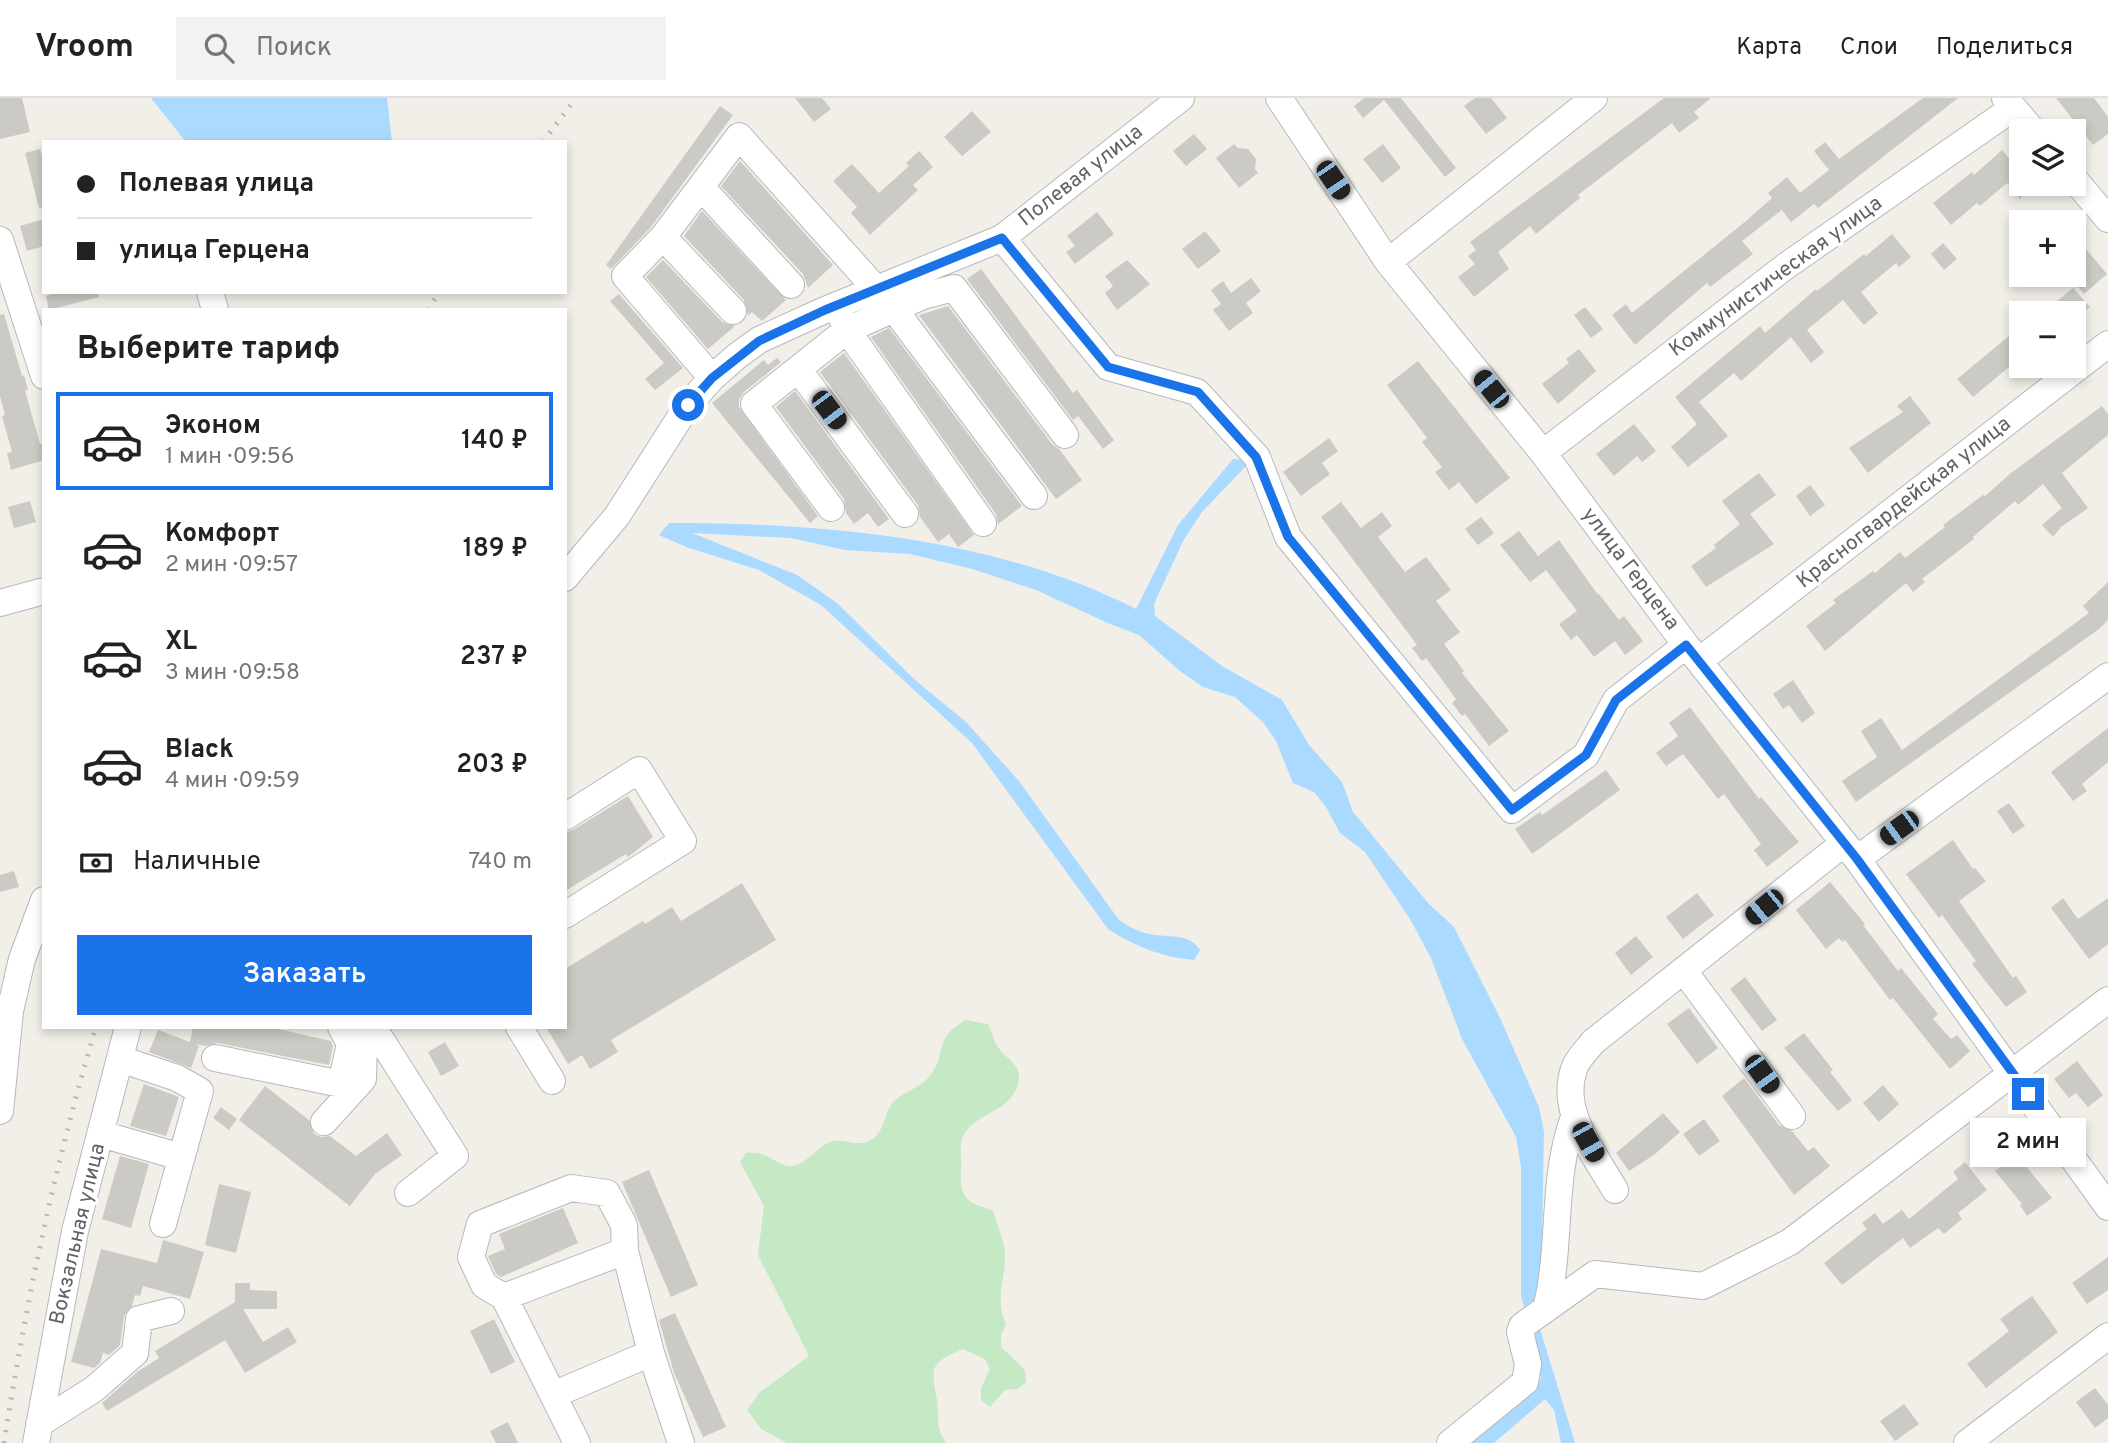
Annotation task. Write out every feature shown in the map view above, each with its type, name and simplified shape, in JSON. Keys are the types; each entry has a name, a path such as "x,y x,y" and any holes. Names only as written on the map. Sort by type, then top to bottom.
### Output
{"street":[{"name":"улица Герцена","path":"1279,98 1388,262 1543,453 1693,653 1850,851 2108,1207"},
{"path":"1388,262 1594,98"},
{"name":"Полевая улица","path":"567,576 617,516 688,405 712,378 759,341 837,305 1002,238 1173,101"},
{"path":"2009,101 2023,119"},
{"name":"Коммунистическая улица","path":"1543,453 1786,266 2009,101"},
{"path":"712,378 625,276 663,237 739,136 894,309 1034,496"},
{"path":"701,187 791,285"},
{"path":"2086,193 2108,219"},
{"path":"663,237 733,311"},
{"name":"Красногвардейская улица","path":"1002,238 1108,367 1198,392 1256,457 1288,537 1512,810 1586,755 1616,700 1693,653 2108,344"},
{"path":"0,240 42,370"},
{"path":"831,508 754,404 847,330 923,296 954,288 1065,435"},
{"path":"837,305 847,330 983,523"},
{"path":"798,369 905,514"},
{"path":"0,603 42,592"},
{"path":"1615,1190 1574,1117 1568,1094 1574,1066 1593,1042 1684,971 1850,851 2108,676"},
{"path":"567,816 639,770 683,841 567,914"},
{"path":"0,1111 10,1011 22,959 42,905"},
{"path":"1684,971 1793,1116"},
{"path":"1450,1443 1525,1382 1528,1364 1520,1332 1522,1326 1595,1274 1703,1286 1790,1242 2108,1000"},
{"name":"Вокзальная улица","path":"37,1433 75,1231 128,1029"},
{"path":"215,1058 341,1084 350,1044 342,1029"},
{"path":"324,1122 363,1079 364,1040 371,1029"},
{"path":"373,1029 455,1156 408,1194"},
{"path":"520,1029 552,1081"},
{"path":"120,1059 177,1078 200,1091 163,1224"},
{"path":"1546,1309 1551,1290 1559,1218 1558,1182 1574,1117"},
{"path":"101,1134 181,1157"},
{"path":"577,1443 504,1297 484,1285 471,1257 480,1224 571,1188 607,1194 624,1225 625,1251 651,1353 681,1443"},
{"path":"504,1297 625,1251"},
{"path":"37,1433 135,1353 139,1319 171,1311"},
{"path":"1967,1443 2108,1336"},
{"path":"553,1395 651,1353"}],"green space":[{"path":"966,1020 988,1024 996,1044 1016,1066 1019,1077 1009,1100 973,1124 964,1134 961,1175 965,1196 975,1204 993,1210 1001,1234 1005,1259 1001,1307 1006,1324 1001,1335 1001,1347 1025,1370 1026,1382 1018,1389 1005,1390 990,1407 981,1400 981,1388 990,1369 985,1359 963,1349 935,1367 939,1426 946,1443 787,1443 761,1429 747,1410 759,1393 809,1356 758,1255 764,1206 740,1162 746,1153 754,1153 791,1166 801,1163 833,1141 869,1141 879,1133 894,1101 930,1076 936,1068 944,1040 955,1027"}],"water":[{"path":"151,98 387,98 392,140 184,140"},
{"path":"1233,459 1244,460 1247,465 1202,512 1183,541 1154,604 1155,616 1222,666 1282,700 1309,745 1342,782 1353,812 1428,903 1454,927 1501,1020 1539,1107 1544,1132 1538,1301 1525,1310 1521,1296 1521,1167 1516,1137 1462,1039 1431,958 1410,919 1365,852 1340,833 1326,807 1314,792 1293,783 1276,741 1263,722 1235,697 1203,687 1180,671 1139,635 1036,590 972,569 910,554 845,550 790,538 692,533 797,575 837,603 915,680 966,722 1019,781 1119,920 1145,933 1186,939 1200,950 1194,960 1160,954 1108,929 972,743 821,605 759,570 689,548 659,535 669,523 788,526 908,539 1025,565 1136,609 1178,525"},
{"path":"1539,1326 1575,1443 1561,1443 1554,1410 1545,1399 1494,1443 1469,1443 1541,1379 1531,1332"}],"building":[{"path":"0,98 22,98 30,132 0,139"},
{"path":"795,98 822,98 831,109 814,122"},
{"path":"1364,98 1401,98 1456,168 1445,177 1384,100 1363,118 1354,106"},
{"path":"1475,98 1491,98 1507,118 1486,134 1464,106"},
{"path":"1664,98 1711,98 1694,112 1699,118 1679,133 1672,123 1578,195 1580,198 1536,234 1530,226 1498,252 1509,269 1474,297 1458,277 1475,264 1468,256 1476,250 1470,242"},
{"path":"1923,98 1958,98 1818,208 1814,204 1791,222 1782,210 1742,241 1753,254 1710,287 1707,283 1635,345 1612,315 1626,304 1632,313 1746,221 1772,198 1768,193 1787,177 1800,193 1829,170 1814,151 1825,142 1839,159"},
{"path":"2056,98 2094,98 2108,117 2108,134 2093,145 2086,136 2086,119 2073,119"},
{"path":"720,106 733,115 651,227 611,269 606,265"},
{"path":"972,111 991,132 962,156 944,137"},
{"path":"1194,134 1207,149 1186,166 1173,151"},
{"path":"1234,144 1238,148 1248,149 1256,159 1255,169 1258,173 1239,188 1216,158"},
{"path":"1383,144 1401,168 1382,183 1363,159"},
{"path":"40,149 42,155 42,207 39,208 25,153"},
{"path":"2002,150 2009,158 2009,185 2007,183 1980,206 1977,203 1951,225 1933,203 1972,172 1974,175"},
{"path":"919,151 933,167 913,185 918,190 870,235 851,213 857,207 833,181 852,164 879,193 909,166 906,163"},
{"path":"740,161 833,265 808,288 803,274 721,186"},
{"path":"702,211 786,300 762,321 752,312 748,316 744,300 684,236"},
{"path":"1097,212 1114,234 1075,264 1066,252 1075,246 1067,236"},
{"path":"42,220 42,247 27,251 20,226"},
{"path":"1205,231 1221,251 1198,269 1182,249"},
{"path":"1892,234 1911,257 1899,267 1896,263 1861,292 1878,313 1864,325 1843,300 1807,330 1824,352 1811,363 1791,337 1741,381 1734,373 1699,402 1728,436 1688,467 1671,447 1697,424 1675,397 1760,326 1765,333 1816,289 1817,291 1864,254 1866,256"},
{"path":"1943,243 1957,259 1944,270 1931,254"},
{"path":"2086,249 2107,274 2084,294 2078,287 2086,287"},
{"path":"663,260 722,322 735,326 708,349 646,277"},
{"path":"1127,260 1150,284 1117,310 1105,293 1113,286 1105,276"},
{"path":"981,269 1073,393 1077,390 1114,440 1103,449 1078,416 1073,420 967,279"},
{"path":"1251,278 1261,291 1246,303 1253,313 1229,331 1213,310 1221,304 1211,290 1223,281 1231,293"},
{"path":"2073,288 2085,301 2057,301"},
{"path":"98,294 99,297 49,308 46,296"},
{"path":"619,294 683,368 655,390 645,379 664,363 610,301"},
{"path":"948,306 1082,480 1056,499 919,315"},
{"path":"1585,307 1603,329 1591,338 1574,315"},
{"path":"4,314 22,376 24,375 28,390 25,391 42,444 42,461 11,470 7,453 12,452 2,416 5,415 0,396 0,315"},
{"path":"889,328 1022,506 998,524 996,514 871,337"},
{"path":"2009,336 2009,367 1973,397 1957,379"},
{"path":"1579,349 1596,371 1558,404 1542,384 1569,363 1566,359"},
{"path":"844,353 974,535 958,547 949,534 938,542 920,517 918,505 820,372"},
{"path":"777,358 781,362 744,392 739,399 739,407 818,516 810,523 712,403 764,360 768,365"},
{"path":"1418,361 1510,478 1476,504 1459,482 1449,490 1435,472 1442,467 1422,442 1427,438 1387,385"},
{"path":"795,391 889,519 878,527 868,513 854,524 846,513 844,499 776,407"},
{"path":"1910,396 1931,423 1868,473 1849,448 1903,412 1897,406"},
{"path":"2102,406 2108,414 2108,435 2062,473 2088,508 2061,527 2053,537 2042,525 2062,508 2043,484 2018,505 2015,501 1973,537 1974,539 1922,579 1925,582 1913,592 1906,583 1825,651 1806,626 1836,603 1833,600 1873,571 1875,573 1900,552 1905,558 1945,527 1943,525"},
{"path":"1634,424 1656,451 1642,462 1637,456 1614,476 1596,454"},
{"path":"1329,438 1338,451 1322,463 1330,474 1301,496 1283,472"},
{"path":"1759,473 1776,495 1750,514 1774,544 1706,587 1691,566 1716,548 1714,545 1740,524 1722,501"},
{"path":"1810,485 1825,505 1810,516 1796,496"},
{"path":"30,501 36,522 14,528 8,507"},
{"path":"1341,502 1361,528 1382,512 1392,526 1378,537 1405,572 1426,557 1451,590 1436,601 1460,632 1444,644 1464,671 1462,673 1509,731 1489,746 1465,714 1462,716 1452,703 1456,699 1426,658 1422,661 1412,648 1417,645 1321,517"},
{"path":"1481,517 1494,533 1478,545 1465,529"},
{"path":"1519,531 1538,556 1559,540 1598,595 1619,620 1624,616 1643,641 1625,655 1615,641 1594,657 1577,635 1571,640 1559,624 1577,611 1546,570 1530,582 1500,545"},
{"path":"2108,582 2108,620 2099,629 1856,802 1842,781 1877,757 1861,731 1881,718 1902,750 2089,613 2083,606"},
{"path":"1793,680 1815,713 1802,723 1789,705 1783,709 1773,694"},
{"path":"1690,707 1759,799 1761,797 1799,842 1767,867 1754,850 1761,844 1724,794 1718,799 1683,754 1666,766 1656,753 1678,736 1669,723"},
{"path":"2108,728 2108,762 2082,784 2087,791 2073,801 2051,772"},
{"path":"1606,770 1620,790 1532,854 1515,829 1540,812 1542,815"},
{"path":"628,796 653,837 628,857 626,854 567,890 567,832"},
{"path":"2009,803 2025,826 2013,834 1997,811"},
{"path":"1953,840 1973,869 1986,881 1959,901 2013,978 2016,976 2027,992 2006,1007 1972,964 1976,961 1942,915 1939,918 1906,874"},
{"path":"14,871 19,887 0,892 0,875"},
{"path":"1830,882 1865,924 1863,925 1898,971 1901,968 1938,1014 1933,1019 1951,1039 1957,1035 1970,1051 1950,1069 1893,998 1890,1000 1845,940 1842,942 1839,938 1826,949 1796,910"},
{"path":"742,883 776,940 611,1040 618,1052 590,1069 582,1055 568,1064 547,1029 567,1029 567,968 643,921 645,924 672,907 681,921"},
{"path":"1697,893 1714,915 1683,939 1666,917"},
{"path":"2063,898 2078,919 2108,898 2108,944 2089,959 2051,908"},
{"path":"1636,936 1653,957 1631,975 1615,953"},
{"path":"1745,977 1777,1020 1762,1031 1730,989"},
{"path":"1689,1008 1718,1048 1697,1064 1667,1024"},
{"path":"193,1029 278,1029 331,1041 333,1046 329,1065 218,1043 205,1046 195,1044 199,1046 191,1068 149,1052 158,1030 190,1042"},
{"path":"1804,1033 1852,1100 1838,1111 1784,1048"},
{"path":"445,1042 459,1066 441,1076 428,1052"},
{"path":"2077,1061 2103,1095 2088,1107 2076,1093 2069,1098 2054,1079"},
{"path":"1744,1078 1779,1125 1792,1131 1808,1151 1814,1147 1830,1166 1794,1195 1722,1096"},
{"path":"144,1084 179,1097 166,1136 130,1126"},
{"path":"1883,1085 1899,1104 1879,1122 1863,1103"},
{"path":"265,1086 309,1120 314,1134 321,1137 330,1136 356,1156 387,1133 402,1155 375,1174 350,1206 239,1120"},
{"path":"221,1107 237,1119 229,1130 213,1118"},
{"path":"1663,1113 1680,1132 1654,1155 1629,1171 1616,1153"},
{"path":"1704,1119 1720,1141 1699,1156 1683,1134"},
{"path":"2016,1154 2052,1198 2027,1216 2020,1205 2022,1204 1995,1171"},
{"path":"120,1156 149,1164 131,1228 102,1219"},
{"path":"1965,1162 1987,1190 1958,1213 1962,1219 1944,1234 1938,1228 1910,1248 1903,1238 1842,1285 1824,1263 1867,1229 1862,1223 1875,1213 1883,1224 1902,1210 1909,1219 1958,1179 1953,1172"},
{"path":"649,1170 698,1285 671,1297 622,1182"},
{"path":"219,1184 251,1192 236,1253 205,1245"},
{"path":"563,1208 578,1243 501,1277 496,1274 488,1256 505,1249 499,1234"},
{"path":"163,1240 204,1252 190,1299 143,1286 140,1296 135,1295 132,1306 124,1316 120,1345 109,1355 103,1353 100,1363 94,1368 71,1362 101,1249 157,1263"},
{"path":"2108,1257 2108,1290 2087,1304 2072,1283"},
{"path":"235,1283 250,1283 250,1290 277,1291 277,1309 243,1309 263,1342 288,1327 297,1342 245,1373 225,1340 107,1411 102,1403 137,1372 159,1358 155,1351 235,1302"},
{"path":"2032,1296 2058,1332 1986,1388 1967,1364 2009,1331 2000,1319"},
{"path":"675,1313 726,1427 703,1437 674,1373 659,1320"},
{"path":"494,1319 515,1362 491,1374 470,1331"},
{"path":"2095,1388 2108,1405 2108,1418 2095,1428 2076,1402"},
{"path":"1904,1404 1919,1424 1895,1441 1880,1421"},
{"path":"508,1422 518,1443 496,1443 490,1431"}],"railway":[{"path":"544,140 576,98"},
{"path":"429,308 438,294"},
{"path":"4,1443 43,1234 67,1130 95,1029"}],"route":[{"path":"688,405 712,378 759,341 825,310 1002,238 1108,367 1198,392 1256,457 1288,537 1512,810 1586,755 1616,700 1686,645 1857,859 2028,1094"}]}
